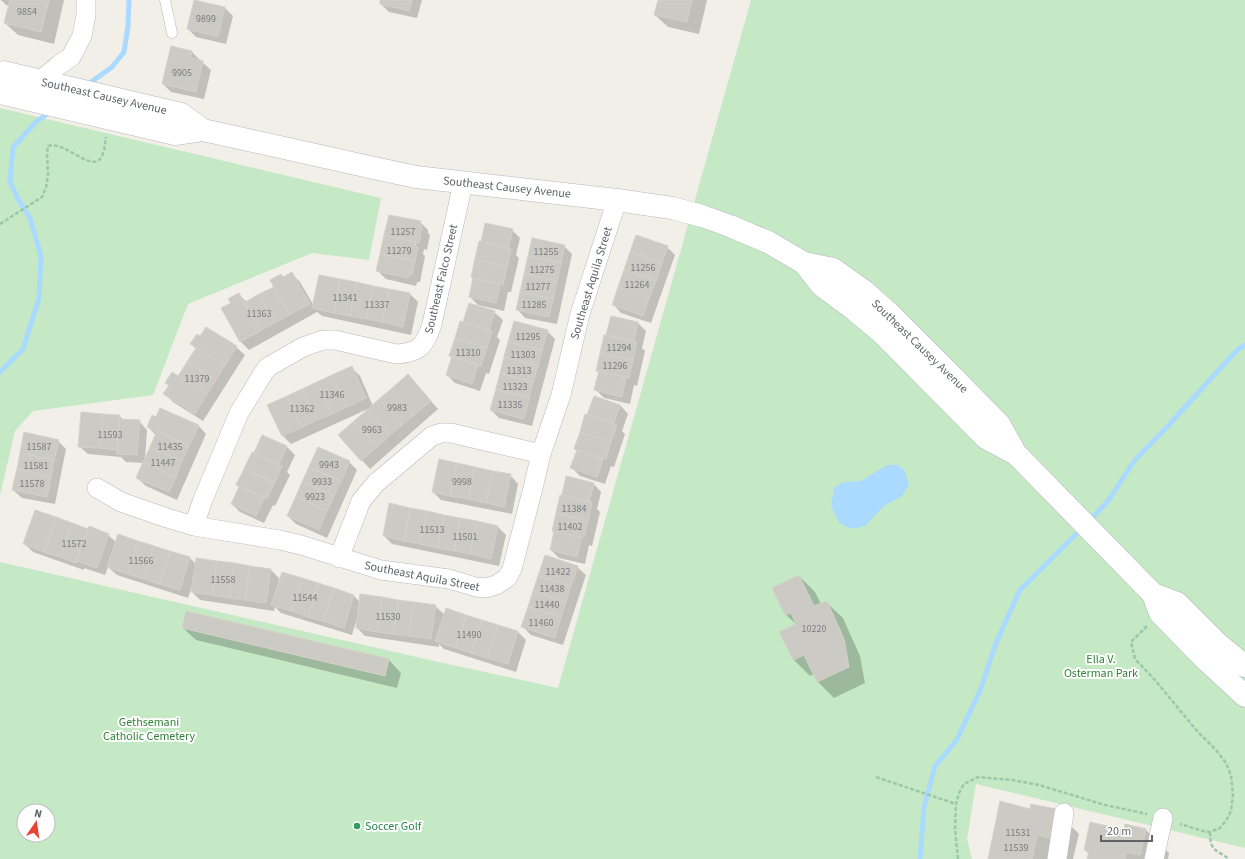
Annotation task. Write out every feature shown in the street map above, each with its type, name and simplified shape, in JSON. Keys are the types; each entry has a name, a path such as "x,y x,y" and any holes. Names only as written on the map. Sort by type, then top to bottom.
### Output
{"street":[{"path":"48,83 59,65 71,57 82,36 86,15 86,0"},
{"name":"Southeast Causey Avenue","path":"0,72 181,114 203,130"},
{"name":"Southeast Causey Avenue","path":"0,93 175,134 203,130 416,177 617,200 672,208 702,216 730,226 768,242 804,263 833,269 864,291 890,314 999,424 1016,454 1118,559 1206,660 1245,696"},
{"name":"Southeast Falco Street","path":"194,526 202,502 239,413 268,367 302,347 323,340 335,340 396,354 406,354 414,351 425,341 432,324 463,183"},
{"name":"Southeast Aquila Street","path":"96,488 122,502 194,526 280,540 381,570 449,579 476,587 486,588 496,586 506,578 512,569 541,454 561,395 580,314 617,200"},
{"path":"339,558 362,501 368,492 376,483 432,436 441,433 451,433 541,454"},
{"name":"Southeast Causey Avenue","path":"1156,603 1177,603 1217,643 1245,666"},
{"path":"1057,859 1064,813"},
{"path":"1154,859 1163,818"}],"lane":[{"path":"165,0 172,33"}],"path":[{"path":"0,224 42,197 46,188 48,174 48,146 61,146 84,159 95,162 99,160 102,155 108,118"},
{"path":"958,859 955,829 956,804 959,793 964,784 978,777 1012,780 1039,785 1105,805 1163,818 1203,831 1210,832 1220,828 1226,821 1231,811 1232,794 1231,775 1226,763 1136,659 1131,642 1156,603"},
{"path":"876,777 956,804"},
{"path":"1210,832 1210,840 1214,848 1218,853 1229,859"}],"green space":[{"path":"751,0 1245,0 1245,848 976,784 967,839 972,859 0,859 0,562 558,688"},
{"path":"0,108 381,198 369,260 312,253 188,304 153,395 33,411 15,431 0,495"}],"water":[{"path":"887,465 898,465 905,471 909,485 902,496 884,506 865,526 851,529 839,523 831,506 834,488 843,482 861,481"}],"building":[{"path":"10,0 49,0 41,32 4,23"},
{"path":"194,0 225,7 218,37 187,29"},
{"path":"380,0 412,0 409,11 380,4"},
{"path":"658,0 692,0 687,22 654,15"},
{"path":"171,46 192,51 191,58 203,61 196,92 162,84"},
{"path":"389,215 421,221 420,226 422,226 419,243 384,235"},
{"path":"485,223 513,229 508,248 481,242"},
{"path":"384,235 416,242 415,247 418,247 415,261 380,254"},
{"path":"636,235 668,246 662,263 630,252"},
{"path":"532,238 565,245 561,263 528,256"},
{"path":"479,241 511,249 507,267 475,259"},
{"path":"630,252 662,263 656,281 624,270"},
{"path":"380,254 415,261 412,275 409,274 408,278 376,271"},
{"path":"528,256 561,263 557,281 524,274"},
{"path":"475,259 507,267 503,285 471,277"},
{"path":"624,270 656,281 649,298 618,287"},
{"path":"292,272 310,304 289,315 270,280 281,274 283,277"},
{"path":"524,274 557,281 553,299 520,292"},
{"path":"319,275 340,279 334,313 312,308"},
{"path":"473,278 500,284 496,303 469,297"},
{"path":"340,279 356,282 350,316 334,313"},
{"path":"356,282 373,286 366,319 350,316"},
{"path":"373,286 389,289 382,322 366,319"},
{"path":"274,287 289,315 275,323 259,294"},
{"path":"618,287 649,298 643,316 612,305"},
{"path":"389,289 410,293 403,327 382,322"},
{"path":"520,292 553,299 549,317 516,310"},
{"path":"239,293 260,331 240,342 221,308 231,303 228,299"},
{"path":"259,294 275,323 260,331 244,303"},
{"path":"469,303 495,311 489,330 463,322"},
{"path":"611,316 638,322 634,341 606,335"},
{"path":"460,321 492,331 487,348 455,338"},
{"path":"514,321 548,330 542,350 508,342"},
{"path":"206,327 237,346 225,365 190,344 197,334 200,336"},
{"path":"604,335 637,342 633,360 600,353"},
{"path":"455,338 487,348 481,366 449,356"},
{"path":"508,342 542,350 538,366 504,357"},
{"path":"196,348 225,365 216,380 187,362"},
{"path":"600,353 633,360 629,378 596,371"},
{"path":"452,356 478,365 472,384 446,375"},
{"path":"504,357 538,366 533,382 500,373"},
{"path":"187,362 216,380 207,394 178,376"},
{"path":"352,366 366,398 347,407 332,375"},
{"path":"599,371 626,377 622,397 594,390"},
{"path":"172,372 207,394 195,414 163,394 169,385 165,383"},
{"path":"500,373 533,382 529,398 496,389"},
{"path":"408,374 431,401 414,415 391,389"},
{"path":"332,375 347,407 332,414 317,382"},
{"path":"317,382 332,414 317,420 302,389"},
{"path":"302,389 317,420 302,427 287,396"},
{"path":"391,389 414,415 402,425 379,399"},
{"path":"496,389 529,398 524,419 490,410"},
{"path":"287,396 302,427 282,436 267,405"},
{"path":"594,396 620,405 614,423 587,415"},
{"path":"379,399 402,425 389,436 367,410"},
{"path":"160,408 199,425 189,446 147,427 152,415 156,417"},
{"path":"367,410 389,436 377,447 354,421"},
{"path":"81,412 103,414 100,448 78,447"},
{"path":"103,414 120,415 117,450 100,448"},
{"path":"585,414 617,425 611,442 580,432"},
{"path":"119,419 140,420 137,455 117,454"},
{"path":"354,421 377,447 361,461 338,435"},
{"path":"157,431 189,446 182,461 150,447"},
{"path":"24,432 59,440 54,460 20,453"},
{"path":"580,432 611,442 606,459 574,449"},
{"path":"262,435 287,446 279,464 254,453"},
{"path":"150,447 182,461 176,477 143,462"},
{"path":"318,447 350,461 341,481 309,467"},
{"path":"577,450 603,459 597,477 570,468"},
{"path":"252,452 282,466 275,482 244,469"},
{"path":"20,453 54,460 51,477 17,469"},
{"path":"439,459 457,463 450,496 432,492"},
{"path":"143,462 176,477 169,492 136,478"},
{"path":"457,463 475,467 468,499 450,496"},
{"path":"309,467 341,481 334,496 302,482"},
{"path":"475,467 493,471 486,503 468,499"},
{"path":"17,469 51,477 47,497 12,490"},
{"path":"244,469 275,482 267,499 236,485"},
{"path":"493,471 511,474 504,507 486,503"},
{"path":"566,476 594,483 589,502 562,495"},
{"path":"302,482 334,496 327,511 296,496"},
{"path":"239,487 264,498 256,516 231,504"},
{"path":"560,495 592,502 588,521 556,513"},
{"path":"296,496 327,511 319,530 287,516"},
{"path":"389,503 410,508 404,541 383,536"},
{"path":"410,508 427,511 420,544 404,541"},
{"path":"35,510 56,517 44,552 23,544"},
{"path":"427,511 444,515 437,548 420,544"},
{"path":"556,513 588,521 584,538 552,531"},
{"path":"444,515 460,518 454,551 437,548"},
{"path":"56,517 72,523 60,557 44,552"},
{"path":"460,518 477,521 470,554 454,551"},
{"path":"477,521 498,526 491,559 470,554"},
{"path":"72,523 88,529 76,563 60,557"},
{"path":"89,526 109,534 97,568 76,561"},
{"path":"554,531 581,538 577,557 550,550"},
{"path":"118,534 138,541 128,574 107,567"},
{"path":"138,541 154,546 144,579 128,574"},
{"path":"154,546 170,551 159,584 144,579"},
{"path":"170,551 190,557 180,590 159,584"},
{"path":"545,555 578,566 571,586 538,576"},
{"path":"196,558 217,561 212,595 191,592"},
{"path":"217,561 234,563 229,598 212,595"},
{"path":"234,563 250,566 245,600 229,598"},
{"path":"250,566 271,569 266,603 245,600"},
{"path":"282,572 302,578 292,611 271,605"},
{"path":"799,575 814,606 827,601 844,639 849,667 817,682 804,655 793,660 779,632 796,624 791,613 785,615 772,588"},
{"path":"538,576 571,586 566,602 533,591"},
{"path":"302,578 318,583 308,617 292,611"},
{"path":"318,583 334,588 323,621 308,617"},
{"path":"334,588 354,595 344,628 323,621"},
{"path":"533,591 566,602 561,617 528,607"},
{"path":"360,594 382,597 377,632 356,628"},
{"path":"382,597 398,600 393,634 377,632"},
{"path":"398,600 414,602 409,636 393,634"},
{"path":"414,602 436,605 431,639 409,636"},
{"path":"528,607 561,617 555,638 521,627"},
{"path":"446,608 466,615 456,648 435,641"},
{"path":"186,611 389,659 385,676 182,628"},
{"path":"466,615 482,620 471,653 456,648"},
{"path":"482,620 498,625 487,658 471,653"},
{"path":"498,625 518,631 508,664 487,658"},
{"path":"1000,801 1030,809 1031,804 1056,809 1049,838 1037,835 1032,859 988,859"},
{"path":"1090,822 1124,830 1125,824 1146,829 1140,855 1126,852 1125,859 1087,859 1089,851 1084,850"}],"waterway":[{"path":"87,85 112,67 124,52 128,26 129,0"},
{"path":"0,372 23,349 39,298 41,256 30,218 18,199 10,182 13,147 36,122 50,112"},
{"path":"1089,521 1108,501 1134,461 1238,349 1245,345"},
{"path":"920,859 924,807 935,766 956,741 980,691 996,643 1020,590 1082,528"}],"place":[{"name":"Soccer Golf","path":"357,826"}],"park label":[{"name":"Ella V. Osterman Park","path":"1101,666"},
{"name":"Gethsemani Catholic Cemetery","path":"149,729"}]}
